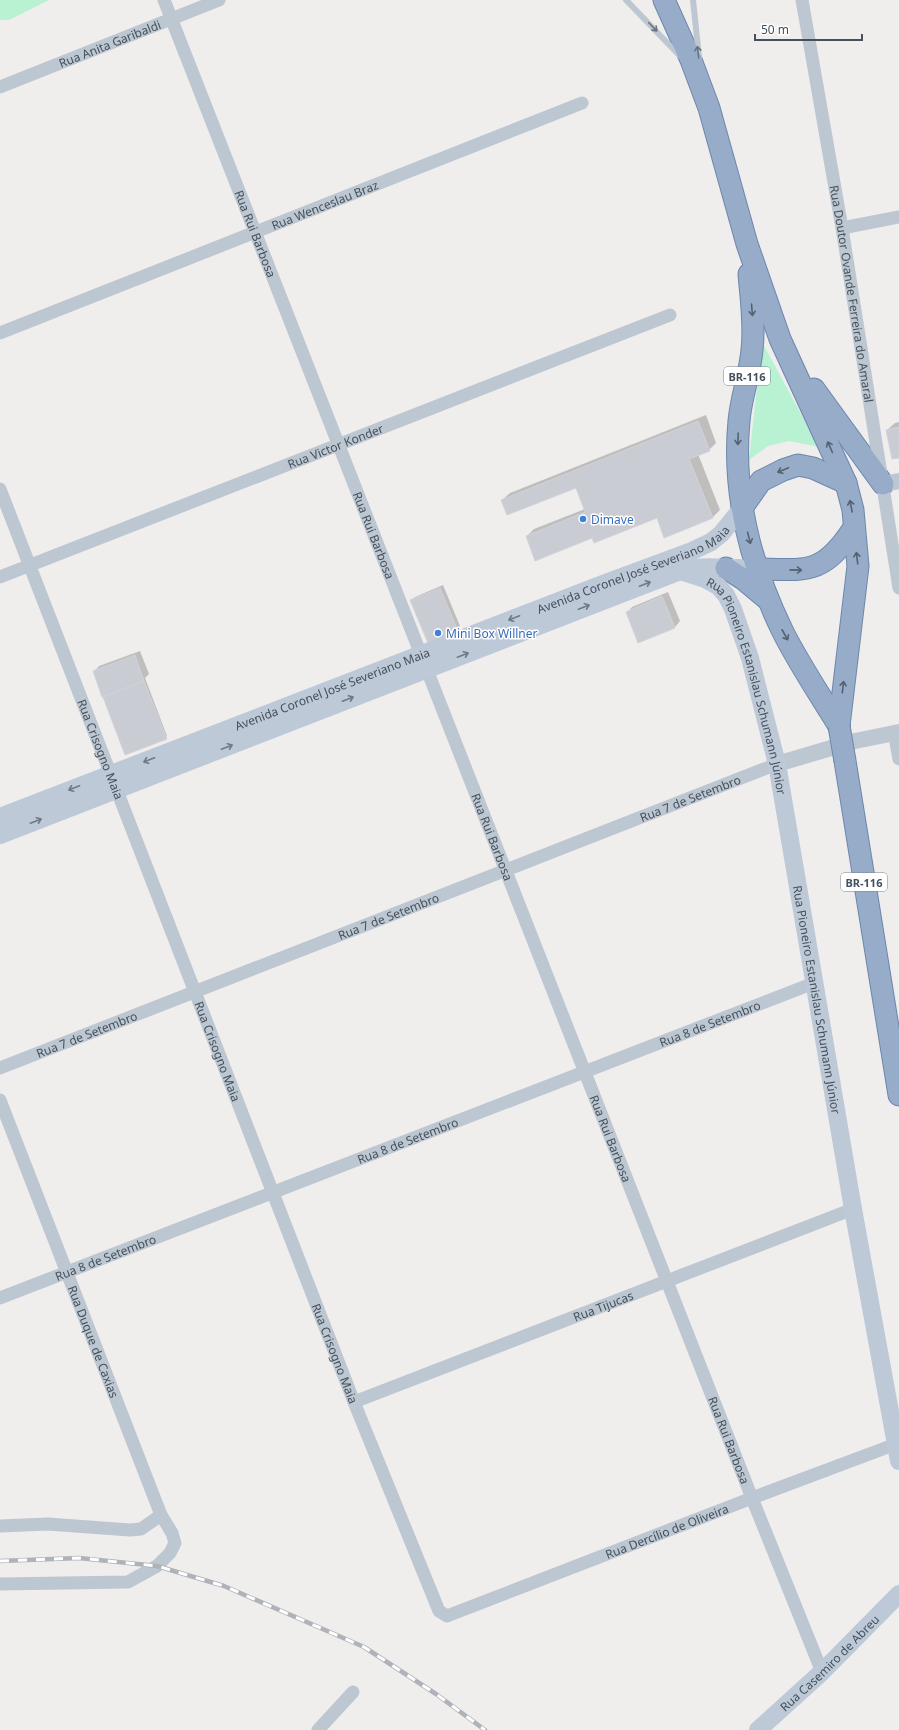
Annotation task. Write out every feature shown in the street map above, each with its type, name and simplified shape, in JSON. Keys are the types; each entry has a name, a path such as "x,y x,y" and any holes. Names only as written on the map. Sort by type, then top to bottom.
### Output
{"highway":[{"name":"BR-116","path":"664,0 700,82 724,157 746,244 780,339 846,483 853,510 853,529 858,566 839,726 899,1095"},
{"name":"BR-116","path":"746,244 753,318 752,350 739,420 737,464 742,508 757,569 768,600 784,634 839,726"},
{"path":"780,339 831,414 891,482"},
{"path":"742,508 761,482 783,470 798,465 813,468 846,483"},
{"path":"757,569 802,570 825,562 842,546 853,529"},
{"path":"726,568 743,579 768,600"}],"main road":[{"name":"Avenida Coronel José Severiano Maia","path":"424,661 595,587 692,552 711,542 721,534 742,508"},
{"name":"Avenida Coronel José Severiano Maia","path":"0,835 114,782 424,661 688,568 757,569"},
{"name":"Rua Pioneiro Estanislau Schumann Júnior","path":"680,571 705,579 718,586 726,595 733,609 750,658 777,764 853,1209 897,1453"},
{"name":"Avenida Coronel José Severiano Maia","path":"0,817 114,782"},
{"name":"Rua Casemiro de Abreu","path":"758,1730 822,1672 899,1594"}],"street":[{"name":"Rua Rui Barbosa","path":"164,0 752,1498 822,1672"},
{"name":"Rua Anita Garibaldi","path":"0,87 219,0"},
{"name":"Rua Doutor Ovande Ferreira do Amaral","path":"802,0 842,228 891,482 899,588"},
{"name":"Rua Wenceslau Braz","path":"0,333 582,103"},
{"path":"842,228 899,217"},
{"name":"Rua Victor Konder","path":"0,577 670,315"},
{"name":"Rua Crisogno Maia","path":"0,489 274,1192 354,1402 438,1611"},
{"path":"777,764 855,741 897,732 899,759"},
{"name":"Rua 7 de Setembro","path":"0,1068 777,764"},
{"name":"Rua 8 de Setembro","path":"0,1298 814,983"},
{"name":"Rua Duque de Caxias","path":"0,1100 160,1516 172,1533 175,1543 170,1553 158,1566 128,1582 0,1584"},
{"name":"Rua Tijucas","path":"354,1402 853,1209"},
{"name":"Rua Dercílio de Oliveira","path":"438,1611 447,1616 752,1498 897,1453"},
{"path":"0,1526 48,1524 130,1530 141,1529 160,1516"},
{"path":"318,1730 353,1692"}],"lane":[{"path":"626,0 652,26 700,82"},
{"path":"693,0 700,82"}],"green space":[{"path":"0,0 49,0 9,20 0,20"},
{"path":"762,342 819,447 789,441 768,446 749,460"}],"building":[{"path":"698,421 710,451 689,459 713,518 664,538 657,518 594,543 592,538 535,561 526,536 585,512 576,488 507,515 501,500"},
{"path":"899,427 899,458 892,459 886,430"},
{"path":"440,588 458,631 428,643 410,600"},
{"path":"662,596 675,628 638,643 626,612"},
{"path":"135,655 144,681 102,697 93,671"},
{"path":"144,681 167,739 125,755 103,697"}],"railway":[{"path":"0,1561 79,1558 157,1566 224,1586 364,1647 436,1694 485,1730"}],"place":[{"name":"Dimave","path":"583,519"},
{"name":"Mini Box Willner","path":"438,633"}]}
